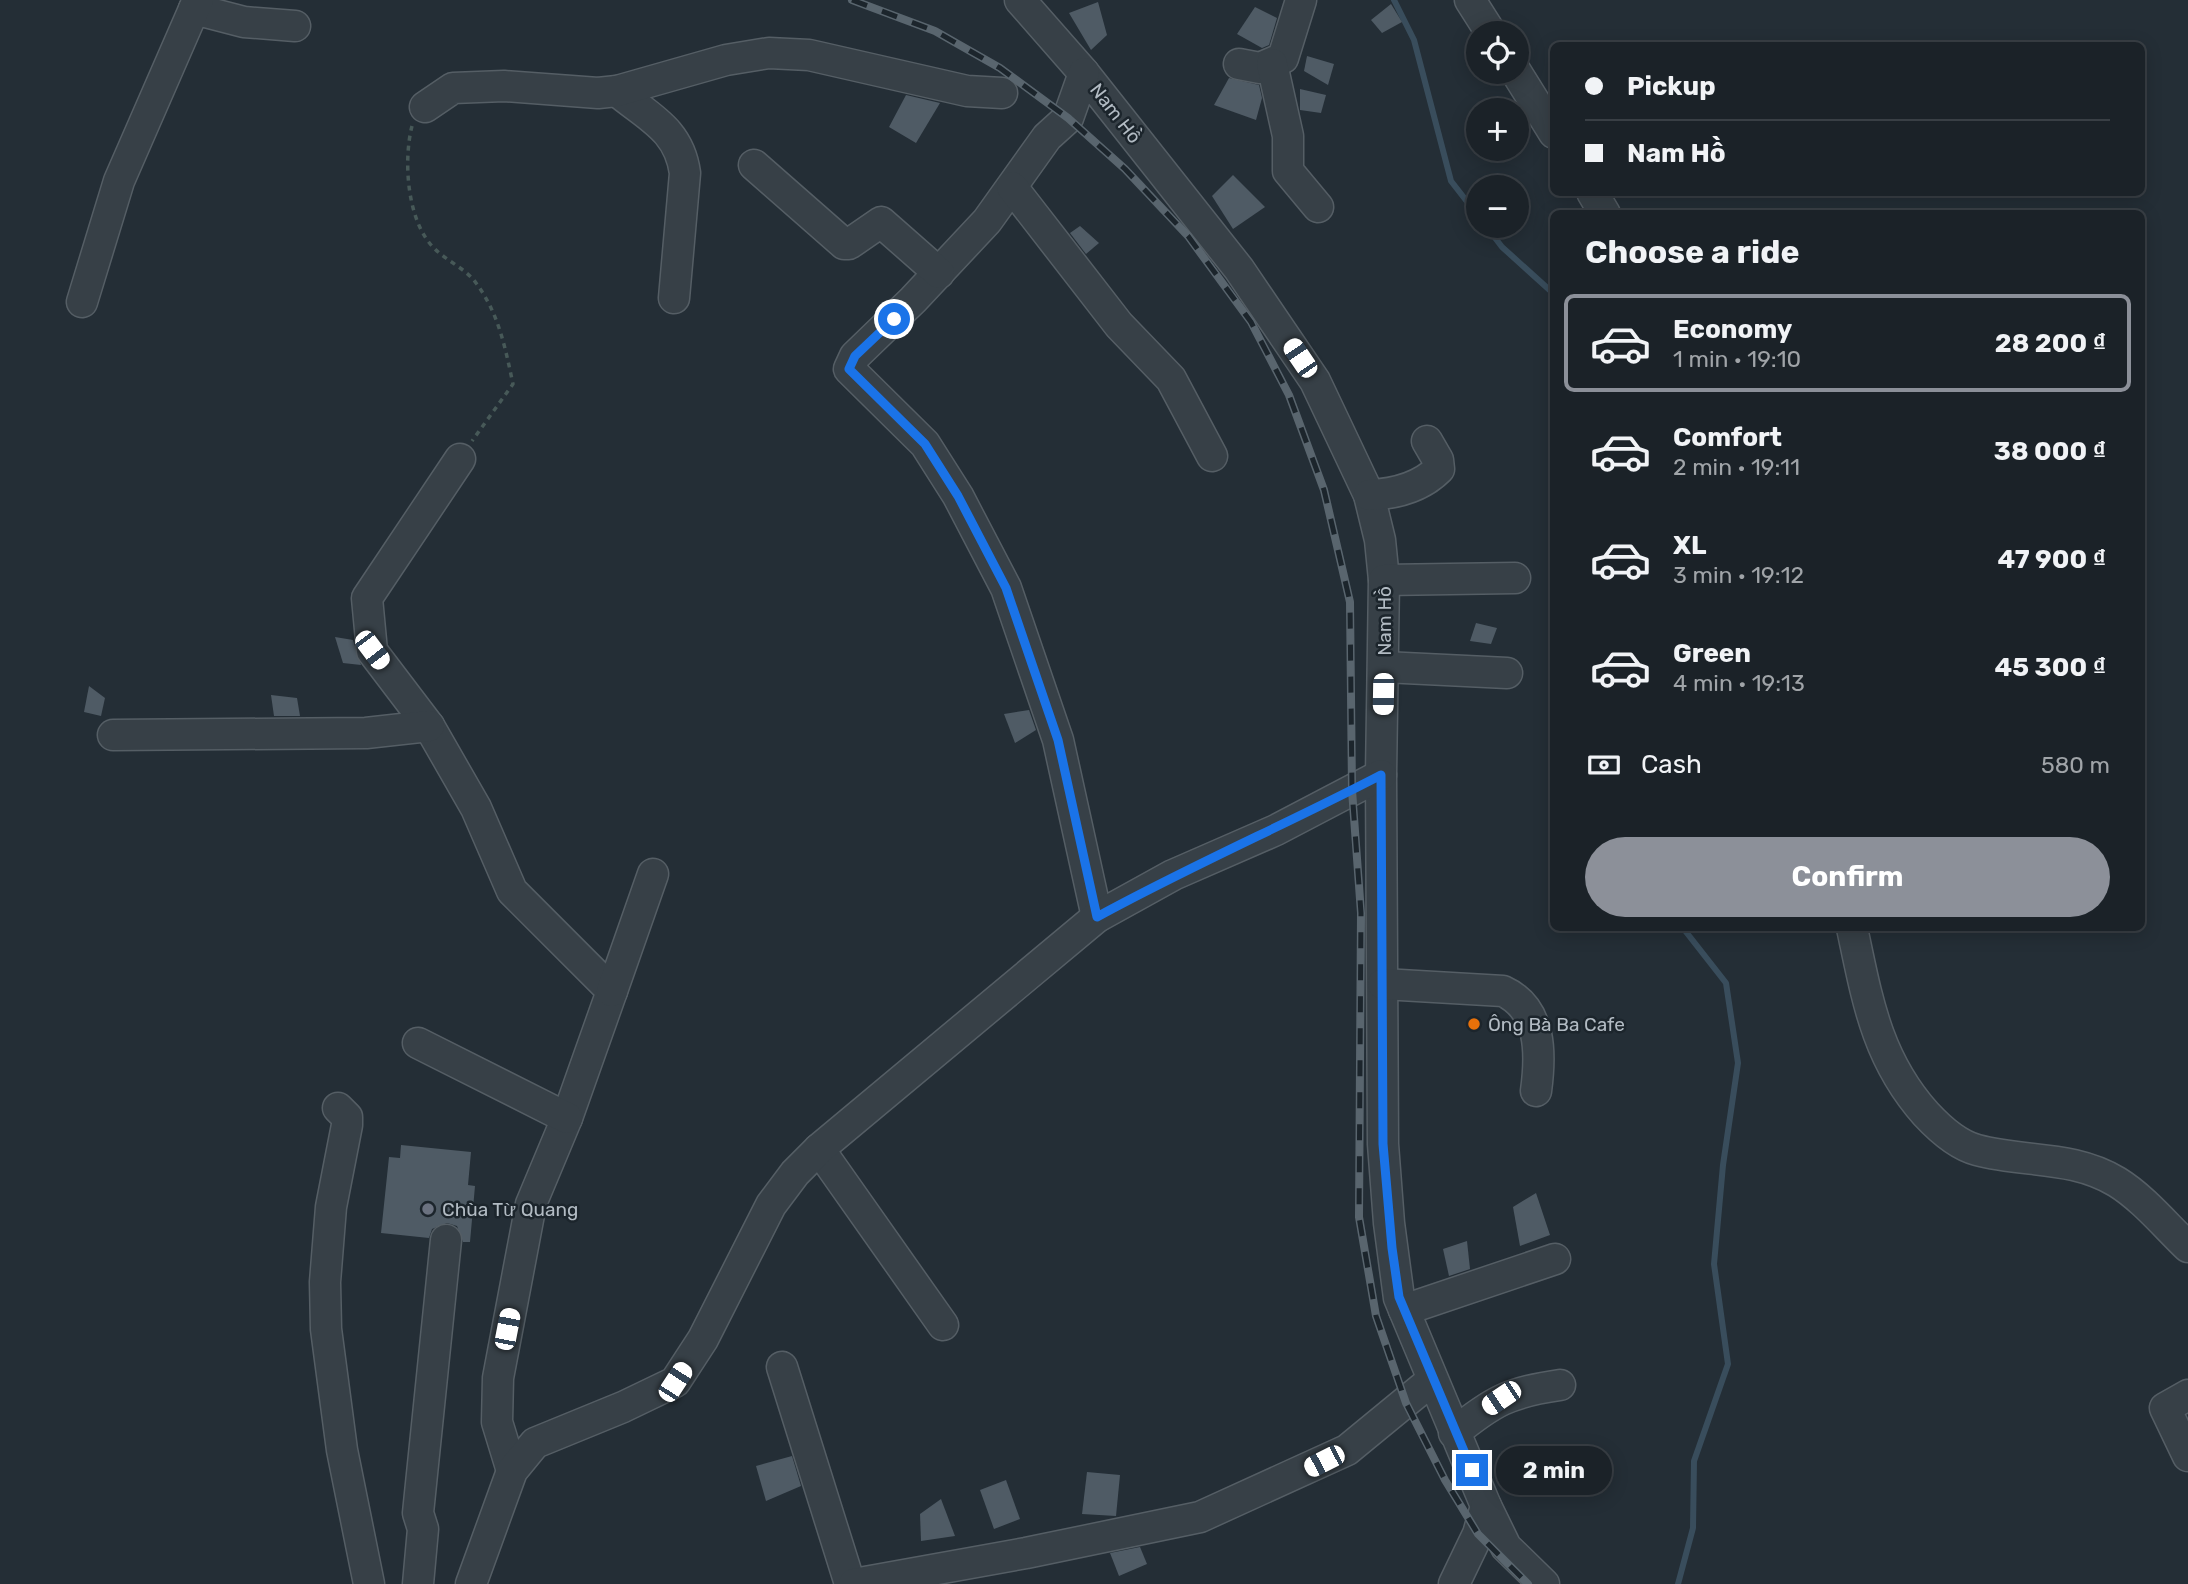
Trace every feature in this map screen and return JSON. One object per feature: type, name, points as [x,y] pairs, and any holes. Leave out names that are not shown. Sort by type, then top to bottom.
[{"type":"street","name":"Nam Hồ","points":[[1020,0],[1084,73],[1239,269],[1307,369],[1369,495],[1380,540],[1384,580],[1381,775],[1383,1144],[1389,1223],[1399,1297],[1431,1381],[1506,1547],[1545,1584]]},
{"type":"street","points":[[1239,64],[1260,68],[1283,58],[1301,0]]},
{"type":"street","points":[[1471,0],[1484,21]]},
{"type":"street","points":[[82,302],[119,181],[196,4],[244,22],[295,26]]},
{"type":"street","points":[[425,107],[453,88],[504,86],[598,93],[617,91],[726,60],[769,53],[809,55],[967,91],[1002,93]]},
{"type":"street","points":[[1272,64],[1288,136],[1288,171],[1318,207]]},
{"type":"street","points":[[1084,73],[1068,118],[1048,137],[986,221],[939,273],[855,356],[849,369],[925,444],[958,496],[1006,588],[1058,740],[1097,917]]},
{"type":"street","points":[[1523,84],[1550,127]]},
{"type":"street","points":[[617,91],[661,125],[677,141],[682,155],[685,173],[674,298]]},
{"type":"street","points":[[754,165],[844,244],[849,244],[881,222],[939,273]]},
{"type":"street","points":[[1012,187],[1119,325],[1171,379],[1212,457]]},
{"type":"street","points":[[1369,495],[1394,494],[1430,478],[1439,469],[1438,460],[1427,441]]},
{"type":"street","points":[[460,459],[367,598],[372,650],[429,726],[476,808],[512,891],[612,990]]},
{"type":"street","points":[[1384,580],[1515,578]]},
{"type":"street","points":[[1384,667],[1507,673]]},
{"type":"street","points":[[113,734],[366,733],[429,726]]},
{"type":"street","points":[[471,1584],[512,1471],[535,1443],[623,1408],[675,1382],[703,1339],[771,1205],[794,1173],[819,1149],[1097,917],[1173,875],[1276,830],[1381,775]]},
{"type":"street","points":[[512,1471],[497,1422],[498,1378],[531,1204],[567,1118],[653,874]]},
{"type":"street","points":[[1853,931],[1878,1040],[1903,1088],[1934,1122],[1954,1139],[1976,1150],[2071,1163],[2118,1182],[2188,1247]]},
{"type":"street","points":[[1383,984],[1503,991],[1517,997],[1536,1030],[1541,1055],[1536,1091]]},
{"type":"street","points":[[418,1043],[567,1118]]},
{"type":"street","points":[[338,1108],[347,1117],[348,1125],[331,1207],[325,1282],[326,1329],[342,1450],[369,1584]]},
{"type":"street","points":[[819,1149],[943,1325]]},
{"type":"street","points":[[418,1584],[423,1529],[418,1513],[446,1240]]},
{"type":"street","points":[[1404,1310],[1555,1259]]},
{"type":"street","points":[[782,1367],[852,1584],[1026,1553],[1200,1517],[1347,1450],[1431,1381]]},
{"type":"street","points":[[1454,1433],[1501,1398],[1527,1390],[1560,1385]]},
{"type":"street","points":[[2188,1395],[2165,1408],[2188,1456]]},
{"type":"street","points":[[1454,1584],[1478,1534],[1486,1506]]},
{"type":"path","points":[[425,107],[411,128],[410,180],[417,227],[433,248],[475,281],[499,321],[513,384],[460,459]]},
{"type":"building","points":[[1098,2],[1107,35],[1091,50],[1069,13]]},
{"type":"building","points":[[1391,4],[1402,22],[1382,33],[1371,20]]},
{"type":"building","points":[[1255,7],[1277,18],[1269,45],[1262,48],[1237,34]]},
{"type":"building","points":[[1307,56],[1334,64],[1328,85],[1304,71]]},
{"type":"building","points":[[1229,78],[1259,85],[1262,98],[1256,120],[1214,105]]},
{"type":"building","points":[[1300,89],[1326,95],[1321,113],[1300,110]]},
{"type":"building","points":[[906,95],[940,103],[916,143],[889,127]]},
{"type":"building","points":[[1233,175],[1265,207],[1233,229],[1212,196]]},
{"type":"building","points":[[1080,226],[1099,243],[1086,254],[1070,233]]},
{"type":"building","points":[[1476,623],[1497,628],[1491,644],[1470,641]]},
{"type":"building","points":[[335,637],[353,640],[361,665],[343,663]]},
{"type":"building","points":[[89,686],[105,698],[101,716],[84,712]]},
{"type":"building","points":[[271,695],[297,698],[300,716],[274,716]]},
{"type":"building","points":[[1029,710],[1036,730],[1015,743],[1004,714]]},
{"type":"building","name":"Chùa Từ Quang","points":[[401,1145],[471,1152],[468,1185],[475,1186],[470,1242],[463,1242],[457,1226],[447,1223],[432,1229],[429,1238],[381,1233],[389,1157],[400,1158]]},
{"type":"building","points":[[1536,1193],[1550,1235],[1520,1246],[1513,1207]]},
{"type":"building","points":[[1467,1241],[1470,1269],[1449,1276],[1443,1249]]},
{"type":"building","points":[[792,1456],[801,1486],[766,1501],[756,1466]]},
{"type":"building","points":[[1087,1472],[1120,1475],[1116,1516],[1082,1514]]},
{"type":"building","points":[[1006,1480],[1020,1519],[994,1529],[980,1490]]},
{"type":"building","points":[[941,1499],[955,1536],[921,1541],[920,1514]]},
{"type":"building","points":[[1140,1547],[1147,1564],[1119,1576],[1110,1553]]},
{"type":"waterway","points":[[1394,0],[1414,40],[1451,181],[1466,200]]},
{"type":"waterway","points":[[1495,238],[1550,290]]},
{"type":"waterway","points":[[1678,1584],[1693,1528],[1694,1461],[1728,1364],[1714,1264],[1723,1165],[1738,1063],[1726,983],[1685,931]]},
{"type":"railway","points":[[852,0],[935,31],[1000,68],[1068,118],[1125,169],[1188,236],[1251,322],[1289,395],[1324,490],[1350,602],[1352,790],[1361,913],[1359,1217],[1376,1316],[1406,1403],[1445,1480],[1478,1534],[1528,1584]]},
{"type":"place","name":"Ông Bà Ba Cafe","points":[[1474,1024]]},
{"type":"place","name":"Chùa Từ Quang","points":[[428,1209]]},
{"type":"route","points":[[894,319],[855,356],[849,369],[925,444],[958,496],[1006,588],[1058,740],[1097,917],[1173,875],[1276,830],[1381,775],[1383,1144],[1392,1248],[1399,1297],[1431,1381],[1472,1470]]}]
